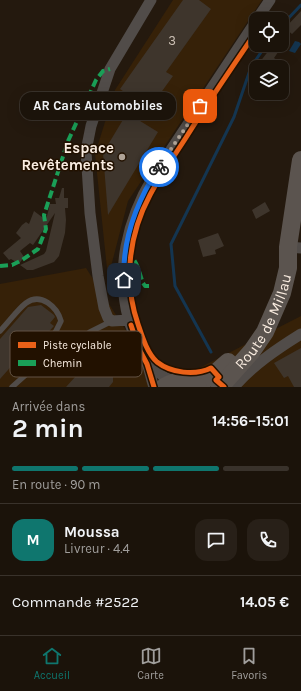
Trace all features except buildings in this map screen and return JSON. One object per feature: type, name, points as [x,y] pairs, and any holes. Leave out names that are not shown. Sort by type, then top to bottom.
[{"type":"main road","name":"Route de Millau","points":[[220,387],[252,351],[266,332],[282,292],[295,248],[301,160]]},
{"type":"main road","name":"Route de Millau","points":[[183,385],[211,377],[226,364],[256,326],[268,302],[280,265],[295,248]]},
{"type":"street","points":[[129,320],[112,321],[108,318],[104,308],[98,276],[90,213],[86,151],[91,126],[110,69],[151,0]]},
{"type":"street","points":[[262,12],[270,0]]},
{"type":"street","points":[[133,331],[129,320],[123,272],[128,237],[137,206],[153,177],[249,32]]},
{"type":"street","points":[[234,387],[247,372],[278,347],[301,334]]},
{"type":"street","points":[[142,355],[147,364],[154,387]]},
{"type":"street","points":[[147,364],[157,370],[164,377],[183,385]]},
{"type":"lane","points":[[0,331],[26,303],[36,300],[49,302],[59,314],[61,321],[56,331]]},
{"type":"lane","points":[[92,331],[112,321]]},
{"type":"lane","points":[[12,387],[23,377]]},
{"type":"shaded area","points":[[173,0],[262,0],[254,12],[249,12],[249,20],[128,201],[108,278],[95,154],[115,90]]},
{"type":"shaded area","points":[[86,268],[126,331],[10,331],[10,377],[142,377],[142,356],[162,387],[0,387],[0,284]]},
{"type":"shaded area","points":[[301,316],[301,387],[162,387]]},
{"type":"water","points":[[295,41],[301,44],[295,53],[289,51]]},
{"type":"waterway","points":[[289,18],[301,5]]},
{"type":"waterway","points":[[211,352],[175,286],[171,244],[234,117],[251,67],[261,52]]},
{"type":"marked path","points":[[0,266],[12,265],[38,249],[46,229],[44,215],[68,141],[96,80],[103,71],[110,69]]},
{"type":"marked path","points":[[125,254],[129,255],[135,261],[143,283],[145,286],[149,286]]},
{"type":"cycle path","points":[[140,331],[133,308],[130,258],[137,226],[143,210],[163,172],[249,42]]},
{"type":"cycle path","points":[[131,325],[133,331]]},
{"type":"cycle path","points":[[142,336],[153,358],[163,366],[176,371],[191,373],[211,368],[219,377],[216,380],[224,387]]},
{"type":"cycle path","points":[[142,355],[147,364],[154,387]]},
{"type":"way so far","points":[[159,167],[200,106]]},
{"type":"place","name":"AR Cars Automobiles","points":[[200,106]]},
{"type":"place","name":"Espace Revêtements","points":[[122,157]]},
{"type":"route","points":[[124,280],[123,272],[125,254],[131,222],[137,206],[159,167]]}]
